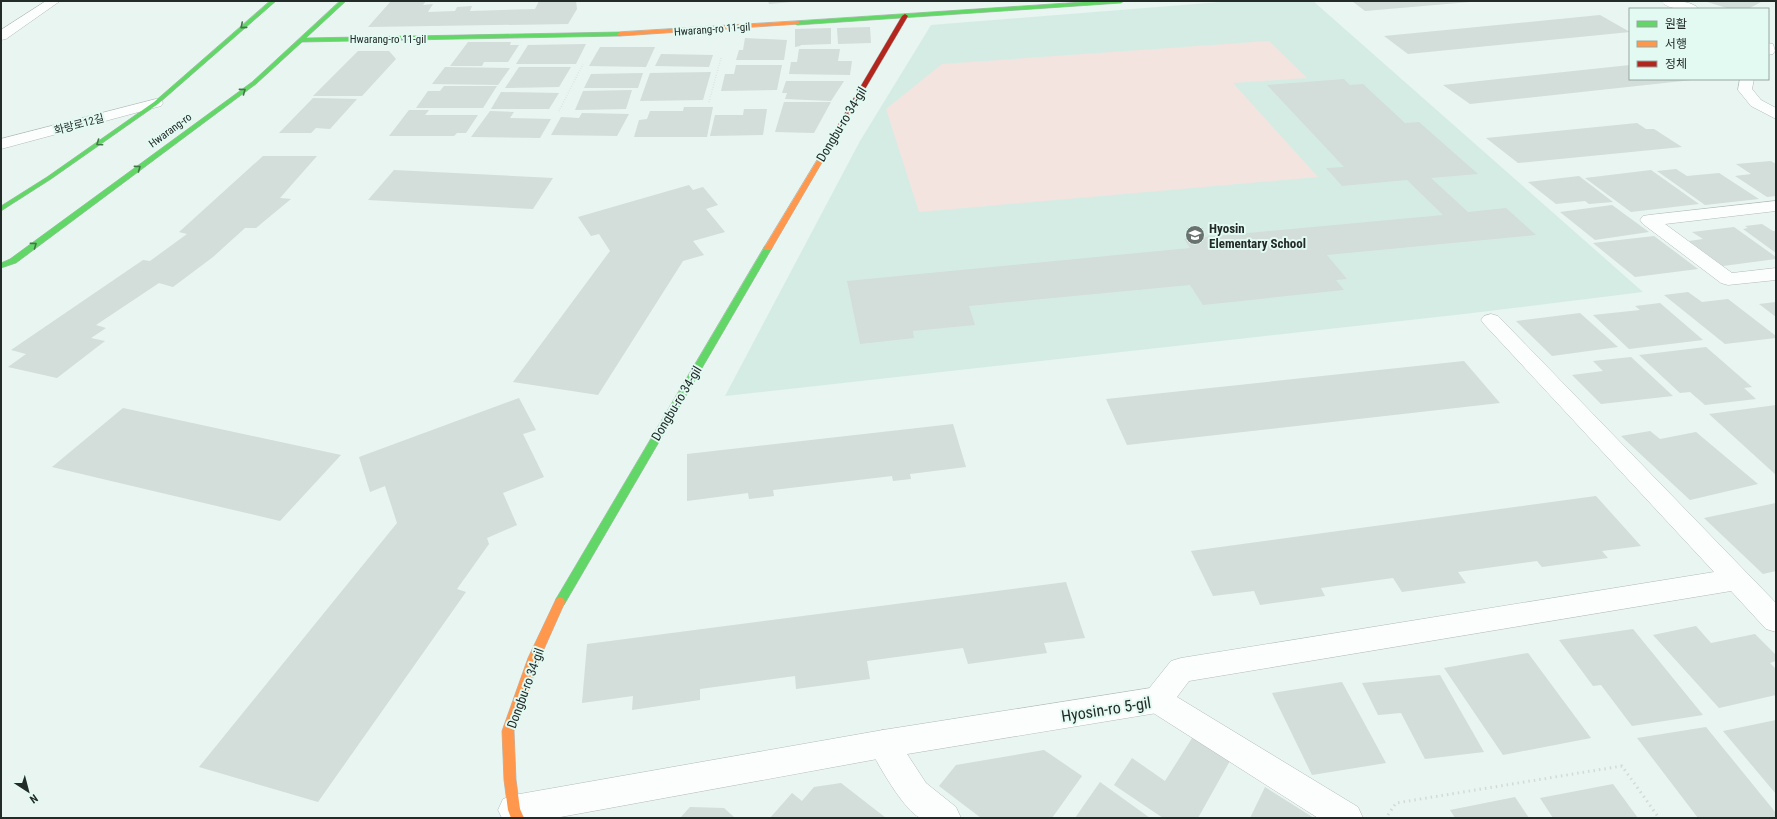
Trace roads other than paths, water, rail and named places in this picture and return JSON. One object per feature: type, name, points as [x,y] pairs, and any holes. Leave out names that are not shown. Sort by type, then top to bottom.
[{"type":"street","points":[[1,36],[54,1]]},
{"type":"street","points":[[1,209],[49,178],[156,103],[273,1]]},
{"type":"street","name":"Hwarang-ro","points":[[1,266],[13,261],[254,83],[343,1]]},
{"type":"street","name":"Hwarang-ro 11-gil","points":[[302,40],[598,35],[728,28],[1121,1]]},
{"type":"street","points":[[1667,1],[1690,8]]},
{"type":"street","name":"Dongbu-ro 34-gil","points":[[883,744],[516,814],[510,780],[508,731],[534,658],[563,595],[905,16]]},
{"type":"street","points":[[1747,80],[1745,90],[1756,103],[1776,114]]},
{"type":"street","name":"화랑로12길","points":[[1,144],[156,103]]},
{"type":"street","points":[[1776,206],[1649,220],[1728,279],[1776,274]]},
{"type":"street","points":[[1491,320],[1776,621]]},
{"type":"street","points":[[1158,700],[1181,670],[1736,579]]},
{"type":"street","name":"Hyosin-ro 5-gil","points":[[883,744],[1158,700],[1346,818]]},
{"type":"street","points":[[883,744],[916,794],[945,818]]},
{"type":"place","name":"Hyosin Elementary School","points":[[1195,235]]}]
